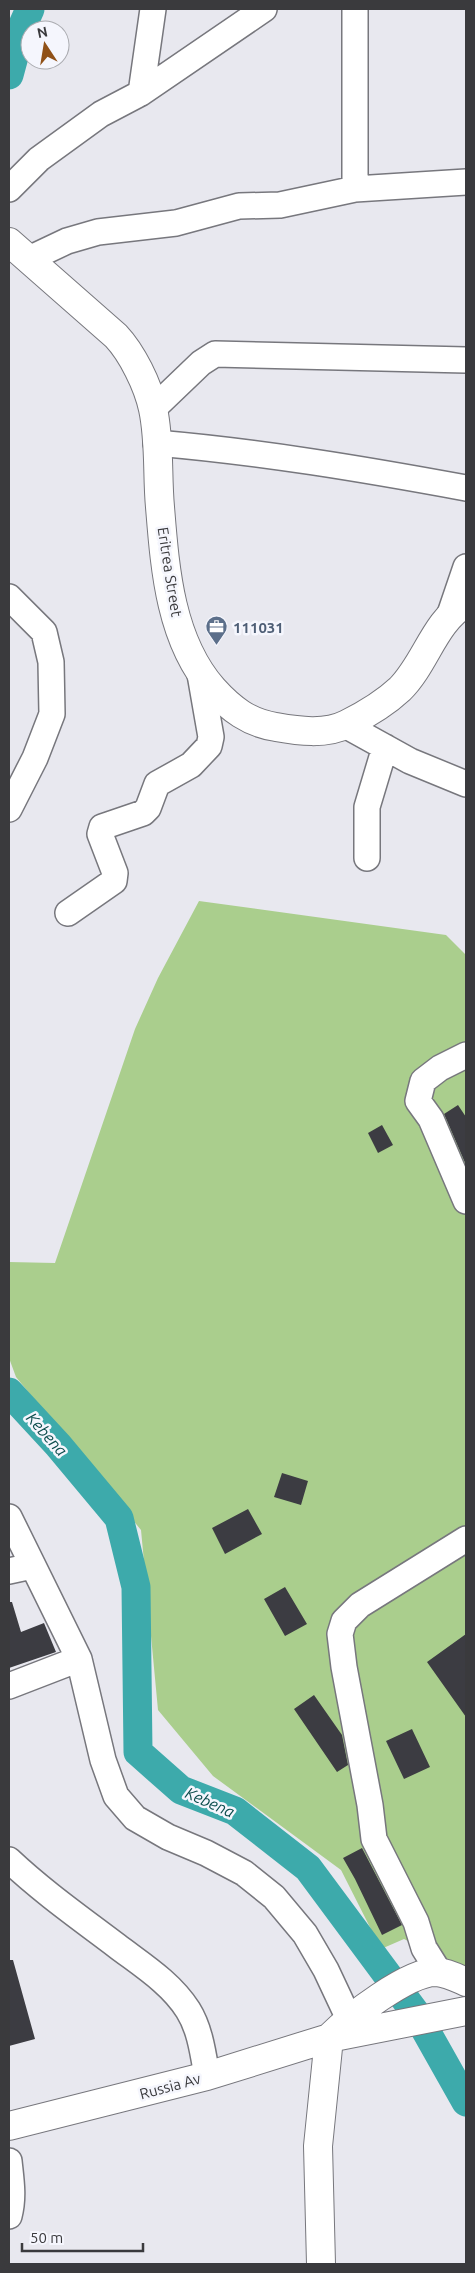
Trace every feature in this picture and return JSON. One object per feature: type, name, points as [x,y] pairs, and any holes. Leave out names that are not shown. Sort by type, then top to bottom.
[{"type":"main road","name":"Eritrea Street","points":[[9,242],[126,346],[134,360],[153,409],[160,508],[171,599],[183,642],[200,674],[241,716],[266,726],[295,731],[323,731],[345,726],[401,688],[458,608]]},
{"type":"main road","points":[[434,1972],[455,1976],[466,1982]]},
{"type":"main road","name":"Russia Av","points":[[9,2126],[207,2076],[329,2038],[362,2018],[417,1976],[434,1972]]},
{"type":"main road","name":"Russia Av","points":[[362,2018],[460,2012]]},
{"type":"main road","points":[[321,2264],[318,2146],[329,2038]]},
{"type":"street","points":[[141,94],[154,9]]},
{"type":"street","points":[[9,189],[39,159],[101,114],[141,94],[264,9]]},
{"type":"street","points":[[355,9],[356,189]]},
{"type":"street","points":[[29,259],[67,241],[98,232],[176,223],[239,206],[280,205],[356,189],[466,182]]},
{"type":"street","points":[[153,409],[200,363],[215,354],[466,360]]},
{"type":"street","points":[[156,443],[223,448],[318,461],[466,488]]},
{"type":"street","points":[[458,608],[466,567]]},
{"type":"street","points":[[9,597],[44,632],[51,662],[52,714],[35,758],[9,809]]},
{"type":"street","points":[[68,913],[114,881],[115,873],[100,834],[102,828],[143,813],[148,808],[157,784],[191,765],[209,746],[211,737],[200,674]]},
{"type":"street","points":[[345,726],[410,761],[466,784]]},
{"type":"street","points":[[367,858],[367,807],[385,747]]},
{"type":"street","points":[[466,1055],[440,1068],[423,1081],[418,1101],[431,1119],[450,1159],[466,1201]]},
{"type":"street","points":[[427,1148],[450,1159]]},
{"type":"street","points":[[9,1517],[20,1569],[79,1659],[103,1760],[116,1796],[135,1818],[168,1837],[206,1853],[244,1873],[274,1898],[305,1934],[326,1970],[362,2018]]},
{"type":"street","points":[[434,1972],[416,1922],[374,1839],[370,1805],[344,1667],[340,1634],[344,1621],[360,1605],[466,1539]]},
{"type":"street","points":[[9,1686],[79,1659]]},
{"type":"street","points":[[9,1860],[35,1885],[152,1972],[179,1996],[189,2012],[200,2037],[207,2076]]},
{"type":"street","points":[[9,2161],[12,2204],[9,2216]]},
{"type":"green space","points":[[199,901],[446,935],[466,955],[466,1971],[404,1939],[381,1949],[341,1870],[213,1776],[158,1710],[141,1530],[16,1377],[9,1358],[9,1262],[55,1263],[135,1029],[158,978]]},
{"type":"building","points":[[458,1105],[466,1117],[466,1165],[444,1114]]},
{"type":"building","points":[[382,1125],[393,1145],[378,1153],[368,1133]]},
{"type":"building","points":[[282,1473],[308,1481],[301,1505],[274,1497]]},
{"type":"building","points":[[248,1509],[262,1534],[225,1554],[212,1528]]},
{"type":"building","points":[[285,1587],[307,1624],[285,1636],[264,1599]]},
{"type":"building","points":[[9,1602],[12,1602],[21,1632],[44,1623],[56,1652],[9,1668]]},
{"type":"building","points":[[466,1634],[466,1717],[427,1662]]},
{"type":"building","points":[[314,1695],[342,1735],[348,1765],[337,1772],[294,1709]]},
{"type":"building","points":[[412,1729],[430,1767],[404,1779],[386,1741]]},
{"type":"building","points":[[362,1848],[402,1925],[382,1935],[343,1858]]},
{"type":"building","points":[[9,1960],[13,1960],[35,2039],[9,2046]]},
{"type":"waterway","points":[[9,75],[22,27],[30,9]]},
{"type":"waterway","name":"Kebena","points":[[9,1392],[58,1445],[119,1518],[136,1587],[138,1752],[181,1790],[235,1811],[308,1868],[417,2015],[466,2102]]},
{"type":"place","name":"111031","points":[[217,646]]}]
